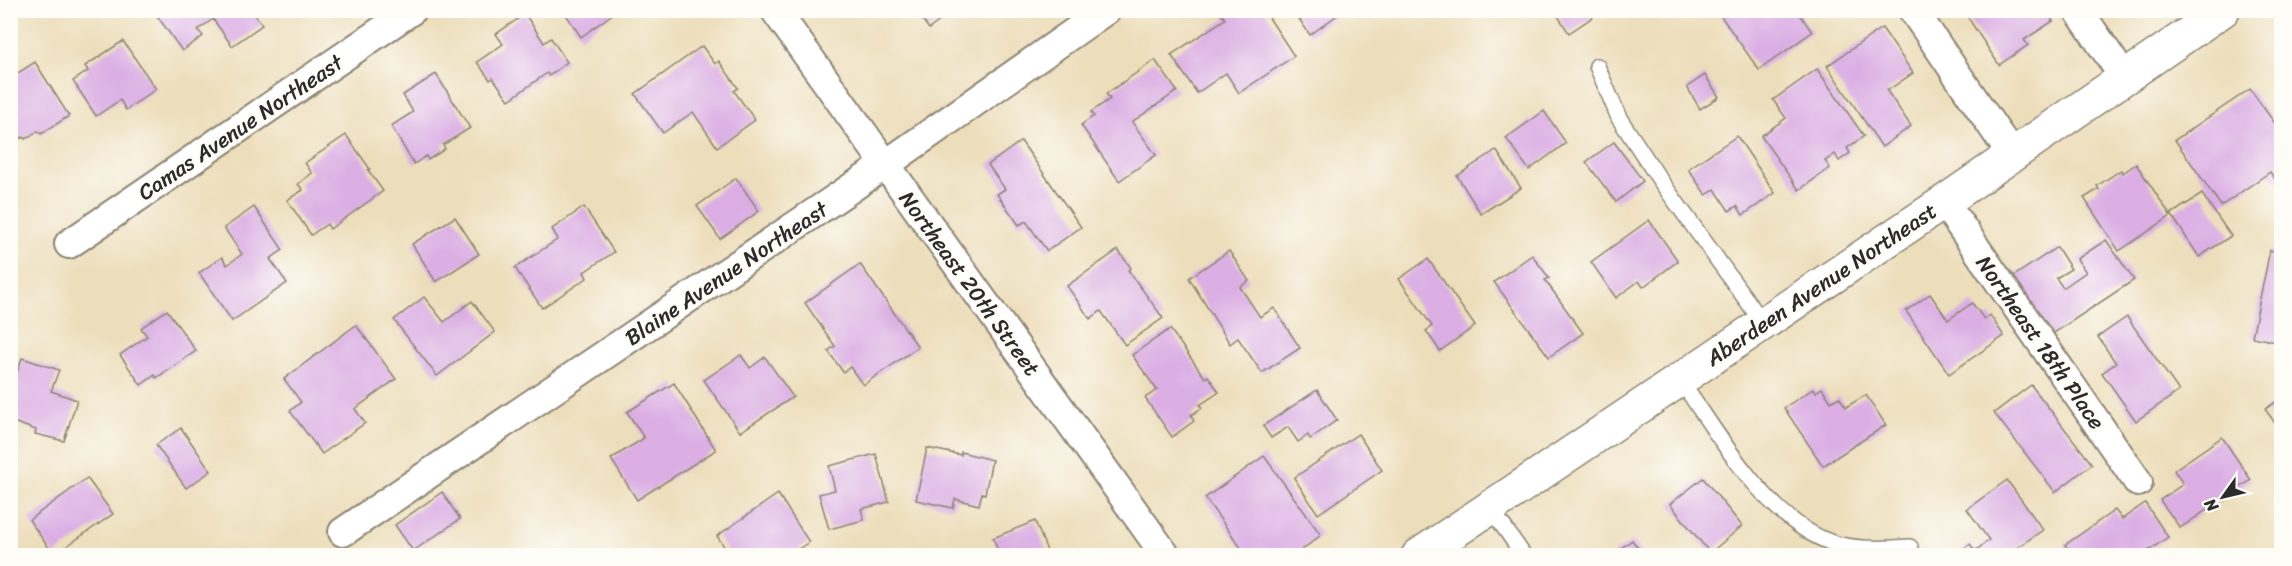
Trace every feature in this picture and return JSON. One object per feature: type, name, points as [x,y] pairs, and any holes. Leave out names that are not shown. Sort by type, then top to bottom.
[{"type":"street","name":"Camas Avenue Northeast","points":[[69,244],[412,10]]},
{"type":"street","name":"Northeast 20th Street","points":[[775,10],[1166,555]]},
{"type":"street","name":"Blaine Avenue Northeast","points":[[343,532],[885,165],[1106,10]]},
{"type":"street","points":[[1913,10],[2012,155]]},
{"type":"street","points":[[2078,10],[2124,77]]},
{"type":"street","name":"Aberdeen Avenue Northeast","points":[[1418,555],[1944,202],[2223,10]]},
{"type":"street","name":"Northeast 18th Place","points":[[1944,202],[2138,482]]},
{"type":"lane","points":[[1598,66],[1619,118],[1660,180],[1763,323]]},
{"type":"lane","points":[[1680,379],[1732,455],[1761,490],[1801,525],[1818,537],[1838,544],[1882,549],[1910,547]]},
{"type":"lane","points":[[1490,507],[1524,555]]},
{"type":"building","points":[[153,10],[252,10],[262,25],[232,46],[213,19],[198,30],[203,36],[182,51]]},
{"type":"building","points":[[563,10],[618,10],[581,37]]},
{"type":"building","points":[[915,10],[954,10],[929,29]]},
{"type":"building","points":[[1225,10],[1264,10],[1294,56],[1239,93],[1226,73],[1197,93],[1171,55],[1225,19],[1221,13]]},
{"type":"building","points":[[1293,10],[1344,10],[1310,35]]},
{"type":"building","points":[[1554,10],[1589,10],[1593,17],[1569,33]]},
{"type":"building","points":[[1726,10],[1797,10],[1812,32],[1759,70],[1720,15]]},
{"type":"building","points":[[1963,10],[2046,10],[2053,21],[2024,40],[2028,45],[1999,65]]},
{"type":"building","points":[[525,14],[544,43],[551,38],[567,62],[549,76],[547,73],[509,100],[493,78],[490,80],[477,62],[503,44],[496,34]]},
{"type":"building","points":[[1882,28],[1913,73],[1887,91],[1911,126],[1882,147],[1827,66]]},
{"type":"building","points":[[123,41],[156,89],[126,110],[120,100],[96,116],[73,81],[88,71],[85,66]]},
{"type":"building","points":[[702,46],[715,64],[719,61],[738,88],[734,91],[755,120],[717,147],[693,112],[663,133],[635,94]]},
{"type":"building","points":[[1155,60],[1177,91],[1132,122],[1156,155],[1119,181],[1081,125],[1094,116],[1091,112],[1110,99],[1106,94]]},
{"type":"building","points":[[35,62],[69,116],[41,134],[38,131],[10,144],[10,78]]},
{"type":"building","points":[[1817,69],[1864,136],[1847,148],[1850,153],[1839,161],[1835,154],[1825,161],[1830,168],[1799,190],[1761,136],[1786,118],[1773,100]]},
{"type":"building","points":[[436,74],[470,128],[443,145],[445,149],[428,160],[426,156],[414,164],[391,126],[413,112],[403,95]]},
{"type":"building","points":[[1705,75],[1719,97],[1700,109],[1687,87]]},
{"type":"building","points":[[2250,89],[2282,133],[2282,179],[2277,182],[2270,172],[2221,206],[2175,140]]},
{"type":"building","points":[[1544,111],[1566,143],[1529,170],[1506,138]]},
{"type":"building","points":[[346,135],[383,191],[330,229],[327,224],[311,235],[287,200],[303,190],[298,184],[312,173],[305,163]]},
{"type":"building","points":[[1737,136],[1775,193],[1743,215],[1737,206],[1729,211],[1715,189],[1706,195],[1688,169]]},
{"type":"building","points":[[1021,141],[1081,227],[1047,251],[1026,221],[1019,225],[997,194],[1005,189],[988,165]]},
{"type":"building","points":[[1614,142],[1643,181],[1616,202],[1586,162]]},
{"type":"building","points":[[1496,150],[1521,188],[1481,214],[1457,176]]},
{"type":"building","points":[[2136,164],[2171,216],[2119,251],[2084,198],[2099,189],[2097,186],[2121,170],[2123,173]]},
{"type":"building","points":[[736,178],[759,211],[720,239],[697,206]]},
{"type":"building","points":[[2202,194],[2231,236],[2199,257],[2171,214]]},
{"type":"building","points":[[254,207],[283,250],[270,259],[287,283],[232,321],[199,273],[222,257],[227,265],[242,254],[224,228]]},
{"type":"building","points":[[584,207],[614,252],[584,272],[587,278],[542,308],[515,268],[558,239],[552,229]]},
{"type":"building","points":[[455,217],[479,254],[436,282],[412,244]]},
{"type":"building","points":[[1649,220],[1678,261],[1643,287],[1639,281],[1616,298],[1591,262]]},
{"type":"building","points":[[2106,240],[2134,280],[2051,335],[2011,278],[2057,247],[2071,269],[2056,278],[2063,288],[2086,272],[2077,259]]},
{"type":"building","points":[[1118,250],[1131,268],[1128,270],[1163,318],[1125,345],[1101,311],[1090,319],[1067,286]]},
{"type":"building","points":[[2270,250],[2282,253],[2282,343],[2252,337]]},
{"type":"building","points":[[1229,251],[1249,281],[1240,287],[1260,317],[1274,308],[1300,348],[1262,373],[1238,338],[1230,344],[1189,278]]},
{"type":"building","points":[[1532,255],[1549,278],[1545,280],[1583,333],[1549,357],[1494,282]]},
{"type":"building","points":[[1428,259],[1475,326],[1440,351],[1426,331],[1432,326],[1399,279]]},
{"type":"building","points":[[860,264],[918,347],[863,385],[850,367],[843,372],[828,351],[835,346],[805,303]]},
{"type":"building","points":[[1930,294],[1948,320],[1972,303],[1984,319],[1990,315],[2004,336],[1949,374],[1906,311]]},
{"type":"building","points":[[424,297],[444,322],[472,301],[495,332],[437,376],[394,320]]},
{"type":"building","points":[[167,310],[196,351],[156,378],[155,375],[141,385],[120,355],[147,336],[141,328]]},
{"type":"building","points":[[2127,317],[2179,391],[2136,421],[2102,373],[2116,363],[2098,337]]},
{"type":"building","points":[[356,325],[396,379],[355,409],[365,423],[322,454],[290,411],[301,402],[284,379]]},
{"type":"building","points":[[1170,329],[1205,378],[1208,376],[1219,392],[1200,405],[1202,408],[1191,415],[1194,421],[1172,437],[1145,398],[1157,390],[1132,355]]},
{"type":"building","points":[[741,355],[750,368],[765,357],[793,397],[740,432],[704,380]]},
{"type":"building","points":[[22,358],[59,370],[51,391],[77,400],[64,441],[35,434],[36,430],[10,421],[10,393]]},
{"type":"building","points":[[674,383],[716,450],[637,500],[611,459],[644,438],[627,412]]},
{"type":"building","points":[[2031,385],[2092,464],[2055,492],[1994,413]]},
{"type":"building","points":[[1814,388],[1816,392],[1822,388],[1831,402],[1839,397],[1846,407],[1866,395],[1886,425],[1823,466],[1784,408]]},
{"type":"building","points":[[1317,390],[1337,420],[1310,439],[1308,435],[1298,442],[1288,427],[1271,438],[1263,426]]},
{"type":"building","points":[[2282,398],[2282,433],[2265,409]]},
{"type":"building","points":[[181,428],[211,471],[186,488],[156,445]]},
{"type":"building","points":[[1358,434],[1382,470],[1318,514],[1294,478]]},
{"type":"building","points":[[2222,437],[2251,480],[2180,528],[2160,500],[2183,484],[2174,470]]},
{"type":"building","points":[[927,448],[961,455],[961,452],[992,460],[985,494],[982,493],[979,505],[955,499],[953,508],[916,500]]},
{"type":"building","points":[[876,454],[889,502],[861,509],[864,520],[829,529],[819,494],[835,490],[829,466]]},
{"type":"building","points":[[1264,456],[1321,535],[1294,556],[1247,556],[1205,498]]},
{"type":"building","points":[[87,478],[113,514],[54,555],[29,520]]},
{"type":"building","points":[[1703,478],[1742,526],[1710,553],[1670,504]]},
{"type":"building","points":[[2007,480],[2043,530],[2012,551],[2015,556],[1953,556],[1970,544],[1975,551],[1989,540],[1967,509]]},
{"type":"building","points":[[442,492],[460,519],[413,551],[395,525]]},
{"type":"building","points":[[778,494],[809,542],[797,550],[799,553],[795,556],[723,556],[728,552],[717,536]]},
{"type":"building","points":[[2145,503],[2168,537],[2141,556],[2072,556],[2065,545],[2115,510],[2122,519]]},
{"type":"building","points":[[1035,521],[1049,556],[1000,556],[993,538]]},
{"type":"building","points":[[1632,540],[1644,556],[1611,556]]}]
